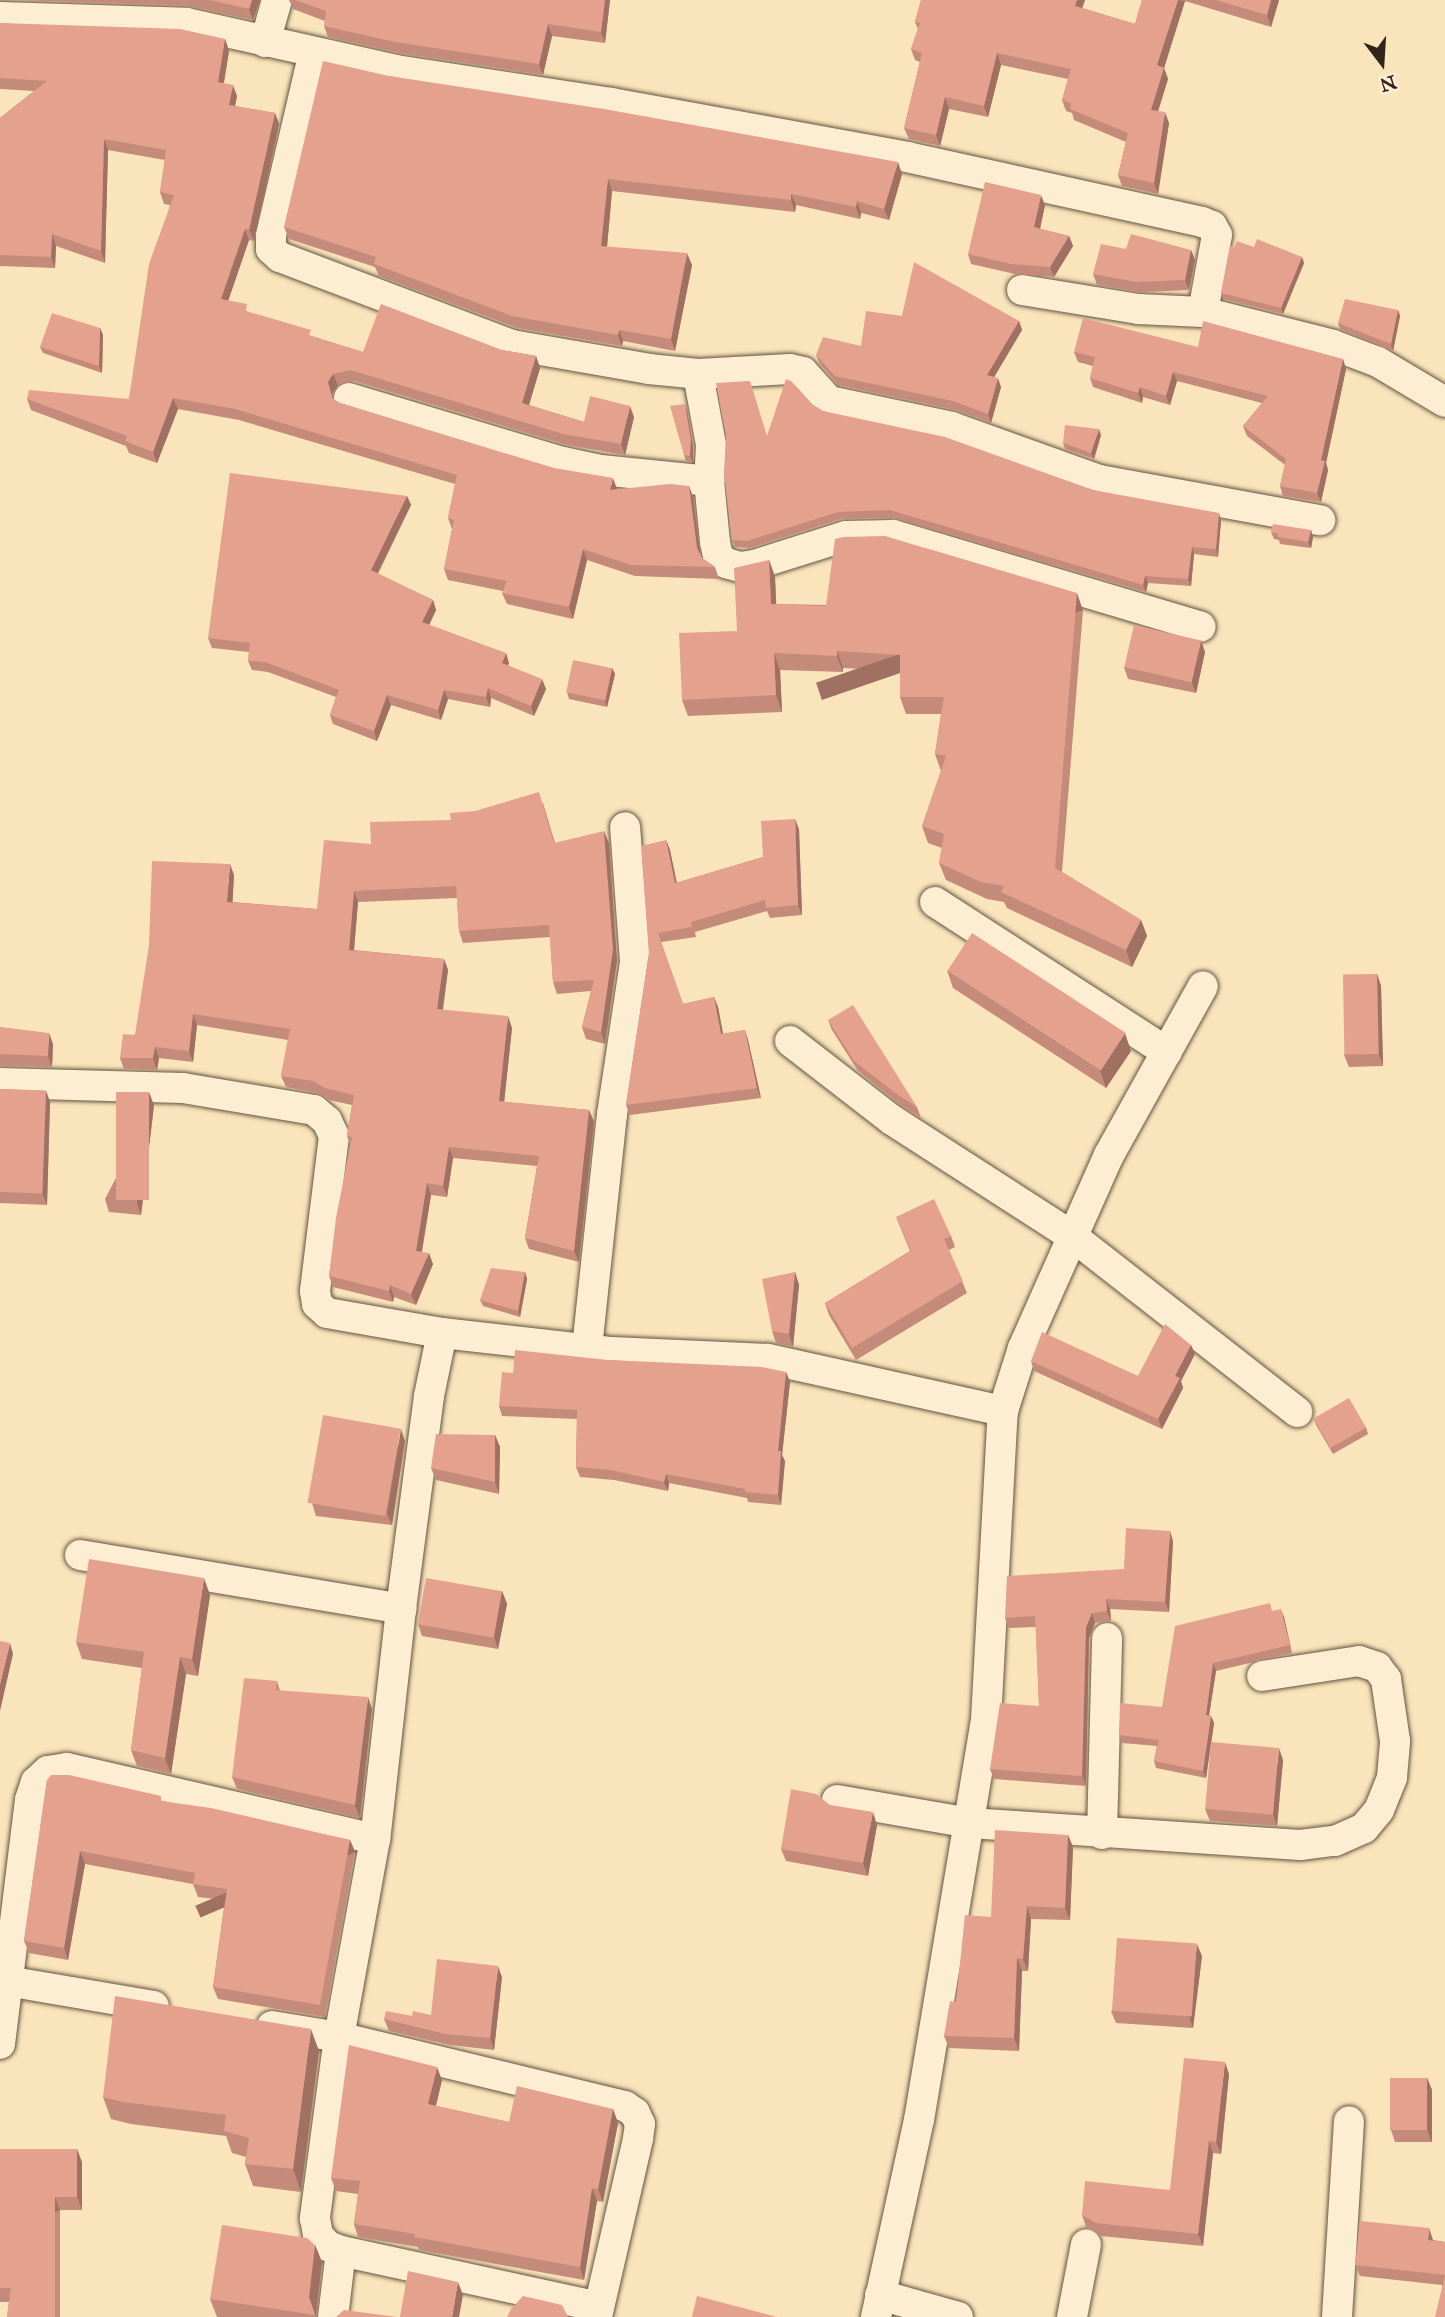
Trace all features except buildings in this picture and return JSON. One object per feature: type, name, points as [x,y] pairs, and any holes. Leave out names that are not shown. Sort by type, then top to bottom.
[{"type":"street","points":[[265,42],[277,0]]},
{"type":"street","points":[[0,17],[169,21],[396,70],[624,105],[906,157],[1202,222],[1212,226],[1217,235],[1203,312]]},
{"type":"street","points":[[314,52],[271,236],[271,249],[280,257],[512,345],[649,369],[698,374],[790,369],[803,372],[812,379],[819,393],[829,401],[952,427],[1106,483],[1202,496],[1320,520]]},
{"type":"street","points":[[1022,290],[1138,309],[1203,312],[1333,345],[1378,362],[1445,402]]},
{"type":"street","points":[[698,374],[711,445],[709,481],[715,542],[718,556],[726,564],[740,567],[754,565],[846,536],[893,535],[1201,627]]},
{"type":"street","points":[[349,398],[601,470],[709,481]]},
{"type":"street","points":[[587,1348],[612,1114],[635,962],[625,827]]},
{"type":"street","points":[[935,902],[1167,1052]]},
{"type":"street","points":[[958,2317],[878,2306],[919,2120],[986,1720],[1003,1411],[1023,1348],[1109,1155],[1203,986]]},
{"type":"street","points":[[790,1041],[892,1120],[1072,1236],[1297,1412]]},
{"type":"street","points":[[0,1083],[183,1088],[314,1110],[327,1121],[334,1136],[315,1291],[317,1304],[327,1313],[442,1333],[587,1348],[768,1359],[1003,1411]]},
{"type":"street","points":[[246,2021],[339,2037],[625,2106],[635,2113],[640,2124],[638,2139],[598,2312],[341,2251],[328,2246],[318,2235],[315,2218],[339,2037],[375,1839],[429,1396],[442,1333]]},
{"type":"street","points":[[80,1555],[401,1609]]},
{"type":"street","points":[[1102,1834],[1107,1638]]},
{"type":"street","points":[[837,1800],[970,1824],[1300,1845],[1335,1841],[1364,1828],[1379,1810],[1392,1777],[1395,1741],[1386,1679],[1377,1667],[1359,1661],[1262,1675]]},
{"type":"street","points":[[0,2044],[30,1800],[36,1782],[48,1771],[67,1768],[375,1839]]},
{"type":"street","points":[[7,1981],[180,2010]]},
{"type":"street","points":[[1337,2317],[1349,2121]]},
{"type":"street","points":[[1072,2317],[1086,2244]]},
{"type":"street","points":[[333,2317],[341,2251]]}]
